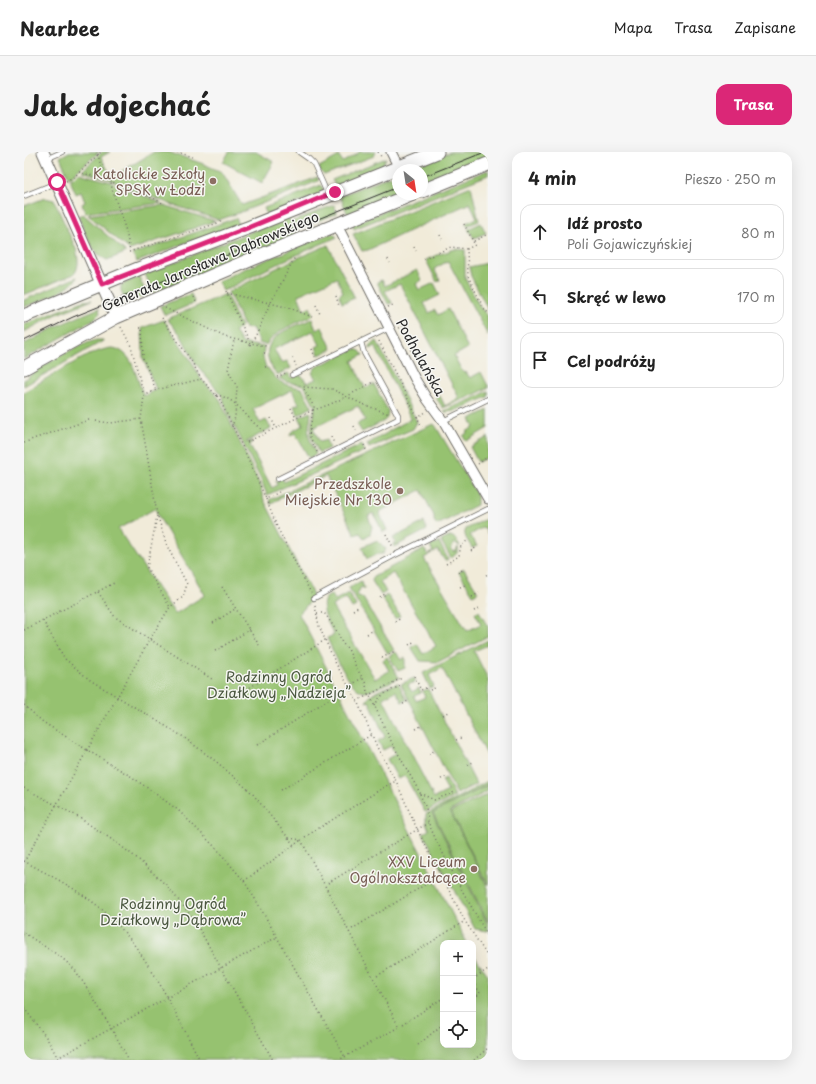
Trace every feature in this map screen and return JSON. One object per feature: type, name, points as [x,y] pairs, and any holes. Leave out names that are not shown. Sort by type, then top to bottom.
[{"type":"main road","name":"Generała Jarosława Dąbrowskiego","points":[[409,164],[437,152]]},
{"type":"main road","name":"Generała Jarosława Dąbrowskiego","points":[[428,188],[488,164]]},
{"type":"main road","name":"Generała Jarosława Dąbrowskiego","points":[[24,316],[392,171]]},
{"type":"main road","name":"Generała Jarosława Dąbrowskiego","points":[[24,368],[116,317],[252,259],[397,200]]},
{"type":"street","points":[[391,152],[398,164]]},
{"type":"street","points":[[45,155],[61,182],[116,317]]},
{"type":"street","name":"Podhalańska","points":[[337,225],[415,379],[443,421],[488,499]]},
{"type":"lane","points":[[45,155],[62,152]]},
{"type":"lane","points":[[299,152],[314,164],[328,195]]},
{"type":"lane","points":[[24,196],[61,182]]},
{"type":"lane","points":[[292,375],[389,328]]},
{"type":"lane","points":[[278,479],[398,419],[398,415],[364,352],[361,342]]},
{"type":"lane","points":[[24,373],[47,354]]},
{"type":"lane","points":[[443,421],[488,399]]},
{"type":"lane","points":[[314,598],[393,556],[488,509]]},
{"type":"path","points":[[61,182],[79,172],[101,152]]},
{"type":"path","points":[[177,152],[193,157]]},
{"type":"path","points":[[378,152],[382,158]]},
{"type":"path","points":[[98,154],[100,162],[110,181],[126,231],[130,252],[221,222]]},
{"type":"path","points":[[79,172],[110,181],[122,188],[153,198],[164,204]]},
{"type":"path","points":[[424,259],[451,247],[467,249],[475,245],[464,224]]},
{"type":"path","points":[[473,242],[488,234]]},
{"type":"path","points":[[440,235],[442,239]]},
{"type":"path","points":[[414,247],[416,251]]},
{"type":"path","points":[[467,249],[468,276],[483,307],[488,313]]},
{"type":"path","points":[[250,344],[295,257]]},
{"type":"path","points":[[388,259],[390,263]]},
{"type":"path","points":[[250,344],[227,292],[290,308],[312,317]]},
{"type":"path","points":[[336,296],[339,306]]},
{"type":"path","points":[[194,297],[197,304]]},
{"type":"path","points":[[316,305],[320,314]]},
{"type":"path","points":[[388,307],[393,305]]},
{"type":"path","points":[[164,308],[225,337],[250,344],[266,346]]},
{"type":"path","points":[[116,317],[131,346],[144,396],[141,419],[157,514],[167,546],[187,584],[183,597],[170,607],[150,639],[24,861],[75,889],[99,906],[116,922],[140,952],[167,998],[200,1060]]},
{"type":"path","points":[[162,318],[189,356],[201,379],[216,395],[245,452],[278,527],[314,598],[318,626],[335,662],[357,701],[371,735],[396,781],[417,829],[465,921],[488,957]]},
{"type":"path","points":[[399,328],[404,326]]},
{"type":"path","points":[[140,328],[142,328],[143,358],[156,390]]},
{"type":"path","points":[[376,334],[422,427]]},
{"type":"path","points":[[232,427],[237,387],[228,370],[234,340]]},
{"type":"path","points":[[410,350],[415,348]]},
{"type":"path","points":[[312,349],[316,358]]},
{"type":"path","points":[[293,358],[297,368]]},
{"type":"path","points":[[421,372],[426,369]]},
{"type":"path","points":[[144,396],[156,390],[201,379]]},
{"type":"path","points":[[247,442],[313,410],[347,397],[374,381]]},
{"type":"path","points":[[318,455],[309,435],[314,407],[303,387],[332,389],[389,416],[389,411]]},
{"type":"path","points":[[216,395],[222,396],[244,411],[253,423],[266,432]]},
{"type":"path","points":[[291,408],[296,418]]},
{"type":"path","points":[[417,417],[428,412]]},
{"type":"path","points":[[271,418],[276,428]]},
{"type":"path","points":[[24,443],[89,420],[110,423],[141,419]]},
{"type":"path","points":[[354,426],[358,435]]},
{"type":"path","points":[[331,437],[336,446]]},
{"type":"path","points":[[478,464],[488,458]]},
{"type":"path","points":[[266,499],[279,492]]},
{"type":"path","points":[[157,514],[147,568],[170,607]]},
{"type":"path","points":[[386,534],[395,548]]},
{"type":"path","points":[[446,564],[458,556],[461,545],[467,541]]},
{"type":"path","points":[[471,551],[478,547]]},
{"type":"path","points":[[458,572],[464,569]]},
{"type":"path","points":[[24,630],[116,582]]},
{"type":"path","points":[[460,587],[465,585]]},
{"type":"path","points":[[222,587],[259,645]]},
{"type":"path","points":[[98,592],[115,617],[212,679]]},
{"type":"path","points":[[380,597],[387,593]]},
{"type":"path","points":[[472,597],[479,593]]},
{"type":"path","points":[[353,610],[358,607]]},
{"type":"path","points":[[474,611],[479,608]]},
{"type":"path","points":[[213,623],[236,609]]},
{"type":"path","points":[[317,613],[324,613],[326,615],[338,633],[342,643],[348,649],[366,684],[367,692],[391,741],[420,793],[427,811],[428,822],[452,871],[488,936]]},
{"type":"path","points":[[395,622],[401,618]]},
{"type":"path","points":[[42,621],[65,658],[90,680],[182,736],[218,763],[252,793],[294,845]]},
{"type":"path","points":[[215,650],[250,629]]},
{"type":"path","points":[[367,634],[372,631]]},
{"type":"path","points":[[233,698],[325,640]]},
{"type":"path","points":[[409,645],[415,642]]},
{"type":"path","points":[[382,658],[395,651]]},
{"type":"path","points":[[414,676],[421,690],[428,687]]},
{"type":"path","points":[[257,745],[362,678]]},
{"type":"path","points":[[357,701],[402,678]]},
{"type":"path","points":[[375,706],[378,698],[400,686]]},
{"type":"path","points":[[430,690],[435,688]]},
{"type":"path","points":[[403,704],[408,701]]},
{"type":"path","points":[[24,705],[44,722],[132,777],[178,810],[217,850],[244,881],[257,902],[345,1057]]},
{"type":"path","points":[[443,715],[448,712]]},
{"type":"path","points":[[416,729],[421,726]]},
{"type":"path","points":[[281,790],[371,735]]},
{"type":"path","points":[[456,740],[461,738]]},
{"type":"path","points":[[429,754],[434,751]]},
{"type":"path","points":[[468,765],[473,762]]},
{"type":"path","points":[[442,779],[446,776]]},
{"type":"path","points":[[305,837],[396,781]]},
{"type":"path","points":[[24,788],[75,815],[114,841],[138,859],[167,886],[193,918],[273,1060]]},
{"type":"path","points":[[420,793],[434,800],[455,792]]},
{"type":"path","points":[[328,883],[428,822]]},
{"type":"path","points":[[289,838],[301,840]]},
{"type":"path","points":[[244,881],[301,840]]},
{"type":"path","points":[[301,840],[399,1027],[339,1060]]},
{"type":"path","points":[[352,929],[441,875]]},
{"type":"path","points":[[377,976],[465,921]]},
{"type":"path","points":[[24,933],[61,957],[75,970],[112,1028],[129,1060]]},
{"type":"path","points":[[54,1060],[277,937]]},
{"type":"path","points":[[476,977],[488,969]]},
{"type":"path","points":[[476,987],[480,993],[476,997]]},
{"type":"path","points":[[403,1024],[440,1000]]},
{"type":"path","points":[[24,1008],[40,1028],[58,1059]]},
{"type":"path","points":[[418,1045],[440,1027]]},
{"type":"path","points":[[474,1060],[488,1048]]},
{"type":"green space","points":[[69,152],[99,152],[69,178],[60,157]]},
{"type":"green space","points":[[102,152],[110,152],[101,157],[112,177],[154,152],[168,152],[201,163],[222,172],[242,205],[318,177],[318,181],[219,220],[124,187],[109,179],[82,171]]},
{"type":"green space","points":[[229,152],[256,152],[274,162],[262,183],[223,162]]},
{"type":"green space","points":[[360,152],[376,152],[374,156],[324,175],[321,172],[319,167],[339,156],[343,162]]},
{"type":"green space","points":[[450,152],[488,152],[488,158],[428,183],[428,164],[420,164]]},
{"type":"green space","points":[[386,158],[382,166],[378,169],[336,187],[332,180]]},
{"type":"green space","points":[[488,170],[488,175],[428,199],[428,194]]},
{"type":"green space","points":[[79,173],[111,182],[120,188],[161,203],[85,213],[82,204],[85,202],[81,192],[76,194],[70,180]]},
{"type":"green space","points":[[389,176],[392,178],[392,197],[348,215],[340,196]]},
{"type":"green space","points":[[321,185],[325,192],[267,215],[264,208]]},
{"type":"green space","points":[[471,186],[479,221],[467,226],[466,223],[477,218],[470,203],[368,250],[362,251],[353,234]]},
{"type":"green space","points":[[45,198],[54,200],[76,249],[78,265],[74,274],[24,295],[24,206]]},
{"type":"green space","points":[[412,200],[426,200],[354,229],[352,224]]},
{"type":"green space","points":[[163,205],[215,221],[130,250],[88,215]]},
{"type":"green space","points":[[334,205],[337,213],[294,231],[296,235],[153,293],[145,274],[288,217],[291,222]]},
{"type":"green space","points":[[83,214],[125,251],[125,253],[107,260],[101,257],[89,241],[78,216]]},
{"type":"green space","points":[[236,218],[239,225],[188,242],[137,262],[133,255],[133,254]]},
{"type":"green space","points":[[481,223],[486,233],[474,238],[468,229]]},
{"type":"green space","points":[[332,233],[337,237],[283,261],[223,291],[218,282],[239,271]]},
{"type":"green space","points":[[328,245],[355,298],[342,303],[339,295],[343,292],[337,278],[298,295],[304,310],[310,307],[313,315],[282,330],[266,345],[258,343],[259,341],[252,328],[245,328],[228,292],[295,259]]},
{"type":"green space","points":[[455,249],[465,250],[465,278],[480,307],[488,316],[488,336],[448,261],[434,269],[440,280],[437,282],[426,260]]},
{"type":"green space","points":[[488,263],[488,310],[471,276],[469,267]]},
{"type":"green space","points":[[417,270],[422,280],[416,284],[419,290],[434,283],[440,295],[424,303],[429,313],[435,310],[438,315],[448,309],[468,348],[454,356],[462,371],[464,373],[466,372],[470,378],[481,372],[488,386],[488,388],[482,391],[443,408],[436,398],[440,396],[445,406],[459,398],[400,284],[385,291],[392,303],[388,304],[377,282],[382,280],[385,286]]},
{"type":"green space","points":[[77,277],[61,292],[24,307],[24,300]]},
{"type":"green space","points":[[139,277],[147,295],[132,300],[125,299],[121,291],[121,285]]},
{"type":"green space","points":[[191,294],[195,303],[166,315],[164,314],[160,306]]},
{"type":"green space","points":[[226,294],[241,327],[235,331],[242,343],[264,347],[263,357],[266,368],[268,368],[275,377],[282,382],[290,386],[302,388],[312,407],[298,415],[294,406],[299,404],[292,390],[253,409],[260,423],[266,420],[271,428],[246,442],[252,441],[250,446],[272,488],[277,485],[276,481],[282,478],[284,482],[361,445],[364,451],[267,495],[228,413],[222,396],[196,364],[180,334],[167,319]]},
{"type":"green space","points":[[92,300],[57,314],[24,332],[24,325],[83,301]]},
{"type":"green space","points":[[99,308],[100,313],[94,319],[24,359],[24,344],[57,326]]},
{"type":"green space","points":[[312,319],[316,330],[322,327],[332,349],[319,355],[316,347],[320,345],[313,331],[274,349],[281,363],[287,361],[291,368],[277,375],[270,363],[268,353],[269,345],[274,338],[282,333]]},
{"type":"green space","points":[[164,320],[192,362],[201,379],[219,398],[259,483],[264,500],[314,597],[299,614],[465,940],[440,940],[440,1048],[476,1048],[476,958],[488,975],[488,1060],[24,1060],[24,392],[80,359],[112,348],[121,351],[128,358],[134,368],[144,396],[156,389],[143,358],[142,328]],"holes":[[[156,508],[157,514],[205,595],[175,614],[118,529]]]},
{"type":"green space","points":[[96,340],[103,341],[24,386],[24,380],[40,368],[78,347]]},
{"type":"green space","points":[[377,341],[417,422],[413,429],[369,448],[367,444],[411,419],[375,346],[369,349],[370,345]]},
{"type":"green space","points":[[355,349],[360,351],[363,355],[352,361],[365,388],[374,384],[388,411],[387,418],[362,432],[357,424],[365,420],[358,406],[313,428],[320,442],[326,440],[329,448],[319,453],[310,435],[315,406],[304,385],[286,382],[279,378],[288,373],[291,378],[299,375],[303,377],[307,383],[316,379],[312,373],[316,367]]},
{"type":"green space","points":[[488,391],[488,397],[454,411],[444,411],[472,399]]},
{"type":"green space","points":[[488,410],[488,428],[466,441],[463,436],[474,427],[470,419]]},
{"type":"green space","points":[[310,412],[308,435],[316,454],[309,458],[295,433],[290,436],[291,432],[303,425],[299,417]]},
{"type":"green space","name":"Przedszkole Miejskie Nr 130","points":[[433,424],[477,495],[477,505],[437,525],[421,490],[379,512],[387,530],[383,532],[373,513],[368,516],[372,527],[370,534],[364,538],[360,533],[355,535],[326,476],[273,502],[271,505],[269,500]]},
{"type":"green space","points":[[488,437],[488,457],[478,462],[470,447]]},
{"type":"green space","points":[[488,518],[488,534],[484,527],[470,535],[477,546],[472,548],[465,536],[466,529]]},
{"type":"green space","points":[[424,522],[427,530],[394,547],[393,544],[396,543],[393,538]]},
{"type":"green space","points":[[451,536],[456,539],[460,546],[455,543],[451,549],[455,552],[458,547],[458,551],[451,558],[441,541]]},
{"type":"green space","points":[[377,540],[386,549],[383,554],[378,554],[367,559],[362,547]]},
{"type":"green space","points":[[439,542],[448,559],[445,561],[438,550],[424,558],[467,631],[481,624],[475,613],[479,611],[488,627],[488,636],[438,662],[420,661],[411,647],[417,644],[423,654],[436,646],[393,573],[380,581],[386,592],[381,595],[372,581],[373,577],[424,549],[428,555],[433,552],[430,546]]},
{"type":"green space","points":[[464,569],[478,592],[473,595],[459,572]]},
{"type":"green space","points":[[361,581],[365,589],[361,587],[357,595],[363,598],[394,650],[388,654],[349,588]]},
{"type":"green space","points":[[349,593],[356,606],[352,608],[346,598],[332,606],[375,679],[389,671],[383,660],[387,657],[399,678],[368,692],[359,690],[348,678],[327,638],[334,635],[324,611],[323,606],[326,597],[332,595],[335,600]]},
{"type":"green space","points":[[388,595],[400,616],[395,619],[382,598]]},
{"type":"green space","points":[[488,640],[488,645],[474,651],[488,679],[488,757],[442,668],[429,675],[434,686],[430,688],[423,673]]},
{"type":"green space","points":[[396,652],[401,660],[405,657],[405,668],[398,671],[389,656]]},
{"type":"green space","points":[[414,678],[416,681],[408,685],[412,692],[419,688],[421,693],[414,696],[416,701],[425,697],[422,691],[428,689],[476,784],[457,794],[401,684]]},
{"type":"green space","points":[[398,683],[407,700],[402,702],[396,691],[383,698],[434,798],[448,791],[442,780],[446,778],[455,796],[425,812],[405,776],[398,779],[387,759],[395,754],[391,746],[383,750],[378,741],[385,737],[369,701],[366,702],[375,692]]},
{"type":"green space","points":[[488,781],[488,784],[432,813],[488,925],[488,931],[475,929],[423,833],[429,830],[426,824],[426,814]]},
{"type":"green space","points":[[488,785],[488,791],[450,811],[488,888],[488,922],[433,813]]},
{"type":"green space","points":[[488,794],[488,885],[451,812]]},
{"type":"tram line","points":[[428,175],[485,152]]},
{"type":"tram line","points":[[24,341],[73,317],[392,189]]},
{"type":"place","name":"Katolickie Szkoły SPSK w Łodzi","points":[[213,181]]},
{"type":"place","name":"Przedszkole Miejskie Nr 130","points":[[400,491]]},
{"type":"place","name":"XXV Liceum Ogólnokształcące","points":[[474,869]]},
{"type":"route","points":[[57,182],[102,284],[250,227],[335,192]]},
{"type":"park label","name":"Rodzinny Ogród Działkowy „Nadzieja”","points":[[279,684]]},
{"type":"park label","name":"Rodzinny Ogród Działkowy „Dąbrowa”","points":[[173,912]]}]
